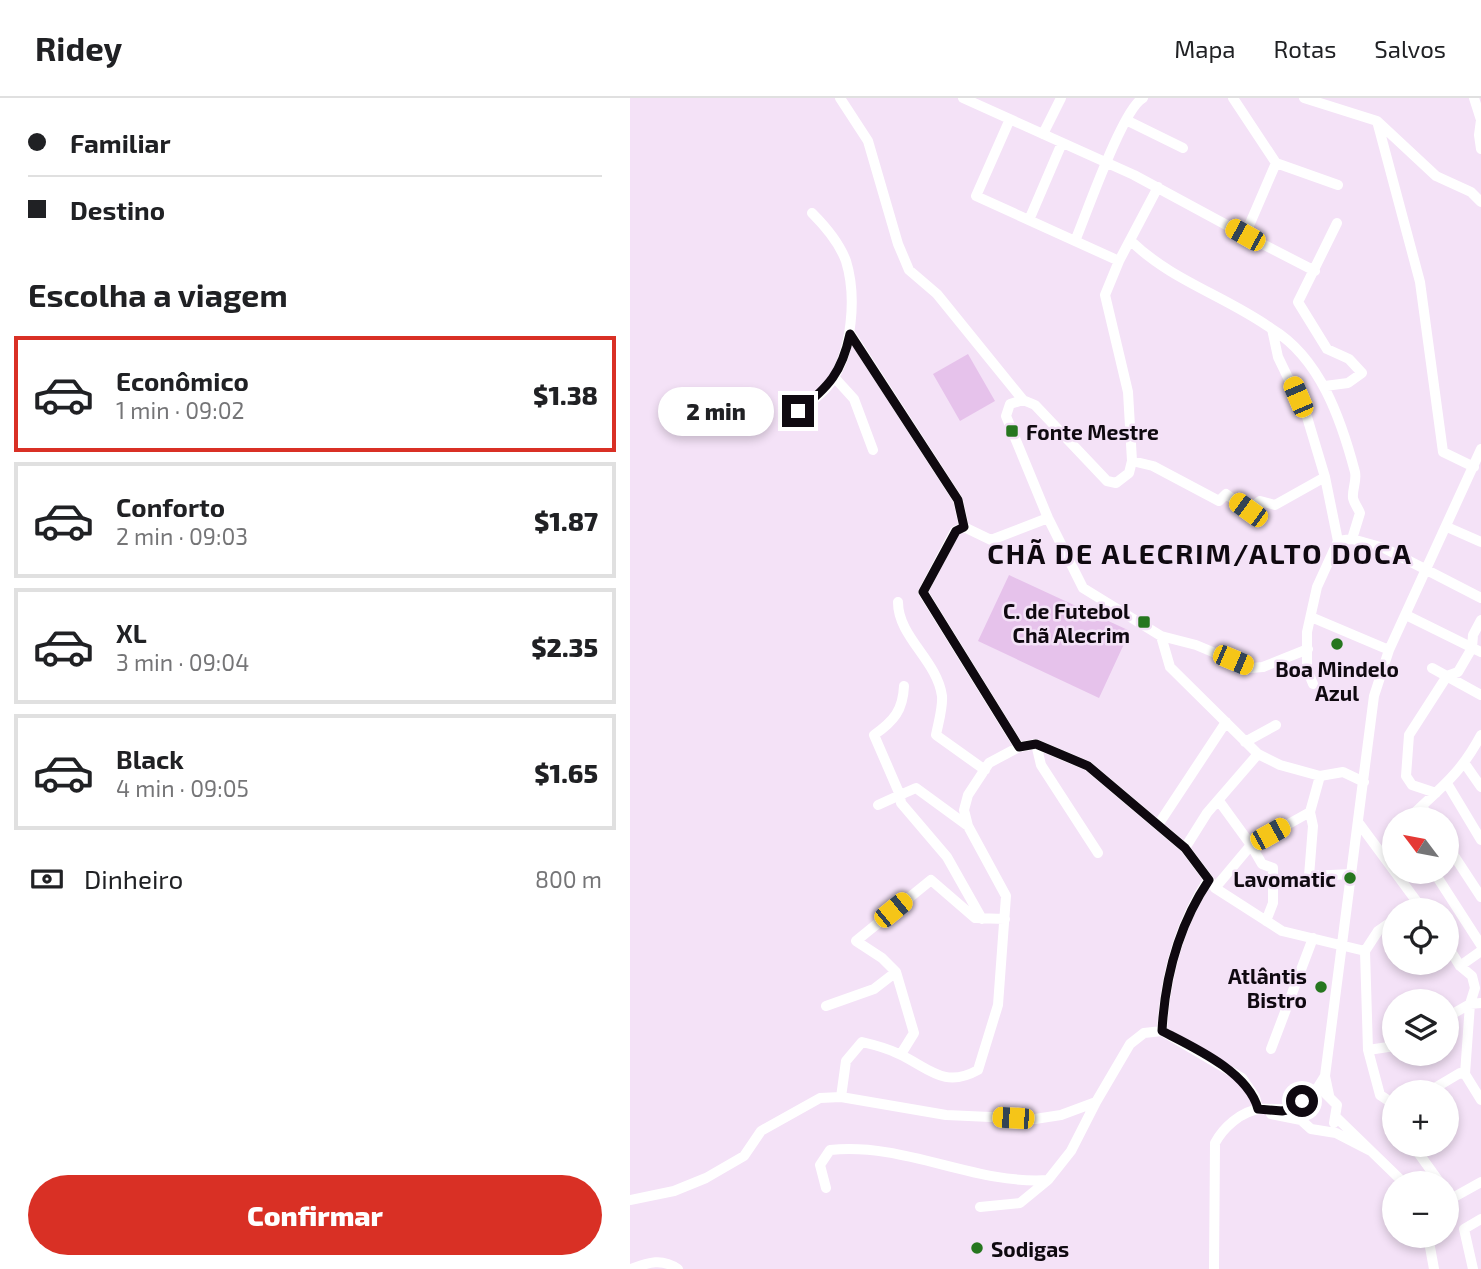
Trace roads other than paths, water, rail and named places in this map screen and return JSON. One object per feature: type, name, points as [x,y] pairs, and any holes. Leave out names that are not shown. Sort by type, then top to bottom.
[{"type":"street","points":[[840,98],[868,141],[898,244],[909,270],[937,294],[1023,400],[1035,405],[1107,481],[1122,481],[1129,473],[1132,461],[1128,392],[1105,295],[1119,261],[1158,187]]},
{"type":"street","points":[[963,98],[990,104],[1010,119],[1158,187],[1315,271]]},
{"type":"street","points":[[1043,134],[1061,98]]},
{"type":"street","points":[[1075,241],[1126,120],[1138,101],[1143,98]]},
{"type":"street","points":[[1233,98],[1276,163],[1338,185]]},
{"type":"street","points":[[1304,98],[1377,121],[1436,176],[1476,193],[1481,202]]},
{"type":"street","points":[[1474,98],[1481,120],[1481,149]]},
{"type":"street","points":[[1010,119],[976,196],[1119,261]]},
{"type":"street","points":[[1126,120],[1183,148]]},
{"type":"street","points":[[1377,121],[1420,282],[1443,452],[1474,467]]},
{"type":"street","points":[[1029,220],[1062,143]]},
{"type":"street","points":[[1245,235],[1276,163]]},
{"type":"street","points":[[786,421],[834,377],[844,361],[850,334],[850,282],[845,261],[833,234],[812,213]]},
{"type":"street","points":[[1325,386],[1348,383],[1362,373],[1349,359],[1326,349],[1298,302],[1337,223]]},
{"type":"street","points":[[1131,241],[1152,261],[1188,284],[1287,338],[1325,386],[1356,476],[1353,496],[1360,513],[1352,539]]},
{"type":"street","points":[[1272,329],[1278,357],[1307,417],[1325,477],[1338,541],[1317,587],[1311,617],[1307,669],[1313,684]]},
{"type":"street","points":[[850,334],[958,500],[964,527]]},
{"type":"street","points":[[834,377],[854,399],[873,450]]},
{"type":"street","points":[[1023,400],[1010,404],[1006,416],[1048,518],[1083,588],[1161,636],[1196,645],[1251,668],[1263,667],[1308,649]]},
{"type":"street","points":[[1392,1171],[1337,1118],[1337,1105],[1329,1095],[1325,1076],[1374,696],[1389,650],[1481,449]]},
{"type":"street","points":[[1132,461],[1153,466],[1219,500],[1226,494],[1248,510],[1260,501],[1275,505],[1325,477]]},
{"type":"street","points":[[964,527],[991,540],[1048,518]]},
{"type":"street","points":[[964,527],[956,531],[923,592],[1019,747]]},
{"type":"street","points":[[1447,527],[1481,542]]},
{"type":"street","points":[[1338,541],[1352,539],[1384,548],[1481,598]]},
{"type":"street","points":[[898,602],[898,618],[928,659],[942,697],[936,735],[985,770]]},
{"type":"street","points":[[1406,615],[1476,650]]},
{"type":"street","points":[[1311,617],[1389,650]]},
{"type":"street","points":[[1476,650],[1473,635],[1481,620]]},
{"type":"street","points":[[1161,636],[1170,667],[1258,754],[1280,765],[1320,776],[1343,772],[1364,782]]},
{"type":"street","points":[[1436,793],[1412,785],[1406,776],[1409,734],[1447,676],[1458,672],[1476,650]]},
{"type":"street","points":[[1432,668],[1481,695]]},
{"type":"street","points":[[904,686],[904,701],[898,715],[874,735],[901,803],[947,857],[982,919]]},
{"type":"street","points":[[1158,825],[1226,722]]},
{"type":"street","points":[[1245,742],[1276,725]]},
{"type":"street","points":[[1422,806],[1448,785],[1465,764],[1481,734]]},
{"type":"street","points":[[1036,744],[1041,765],[1098,853]]},
{"type":"street","points":[[841,1097],[846,1061],[862,1042],[901,1055],[932,1074],[963,1079],[978,1070],[998,1005],[1006,897],[968,826],[964,810],[968,796],[989,763],[1019,747],[1036,744],[1088,766],[1185,848],[1212,884],[1282,931],[1365,951]]},
{"type":"street","points":[[1185,848],[1258,754]]},
{"type":"street","points":[[1465,764],[1481,787]]},
{"type":"street","points":[[1320,776],[1310,812],[1313,827],[1308,876],[1352,874]]},
{"type":"street","points":[[1448,785],[1481,840]]},
{"type":"street","points":[[878,805],[916,788],[968,826]]},
{"type":"street","points":[[1219,801],[1262,864],[1273,867],[1273,903],[1266,921]]},
{"type":"street","points":[[1162,1031],[1163,1004],[1177,940],[1191,907],[1251,845],[1310,812]]},
{"type":"street","points":[[1358,822],[1414,898]]},
{"type":"street","points":[[1460,865],[1481,897]]},
{"type":"street","points":[[901,1055],[914,1033],[896,972],[882,958],[856,940],[931,880],[975,918],[1005,919]]},
{"type":"street","points":[[1442,884],[1481,945]]},
{"type":"street","points":[[1382,927],[1365,951],[1368,1050],[1382,1097]]},
{"type":"street","points":[[1271,1049],[1313,938]]},
{"type":"street","points":[[1481,951],[1460,966],[1476,974],[1476,1003],[1465,1074],[1481,1100]]},
{"type":"street","points":[[826,1006],[874,989],[896,972]]},
{"type":"street","points":[[1459,1011],[1476,1003]]},
{"type":"street","points":[[980,1207],[1020,1203],[1048,1180],[1071,1151],[1130,1044],[1144,1033],[1162,1031],[1242,1078],[1255,1097],[1258,1109]]},
{"type":"street","points":[[1368,1050],[1382,1048]]},
{"type":"street","points":[[1449,1080],[1461,1073],[1465,1074]]},
{"type":"street","points":[[1301,1120],[1300,1107],[1305,1097],[1315,1092],[1325,1076]]},
{"type":"street","points":[[1315,1092],[1329,1095]]},
{"type":"street","points":[[630,1200],[674,1191],[706,1178],[744,1156],[761,1131],[801,1106],[820,1098],[841,1097],[946,1115],[1035,1119],[1061,1115],[1096,1102]]},
{"type":"street","points":[[1214,1269],[1215,1143],[1222,1131],[1243,1115],[1258,1109],[1282,1111],[1300,1107]]},
{"type":"street","points":[[1258,1109],[1301,1120],[1311,1129],[1324,1130],[1369,1150]]},
{"type":"street","points":[[1324,1130],[1337,1118]]},
{"type":"street","points":[[826,1188],[820,1165],[830,1150],[854,1147],[900,1152],[1025,1182],[1048,1180]]},
{"type":"street","points":[[1459,1192],[1481,1182]]},
{"type":"street","points":[[1473,1269],[1464,1229],[1481,1219]]},
{"type":"street","points":[[1430,1248],[1434,1269]]},
{"type":"street","points":[[631,1269],[649,1262],[667,1262],[678,1269]]},
{"type":"place","name":"Fonte Mestre","points":[[1012,431]]},
{"type":"place","name":"C. de Futebol Chã Alecrim","points":[[1144,622]]},
{"type":"place","name":"Boa Mindelo Azul","points":[[1337,644]]},
{"type":"place","name":"Lavomatic","points":[[1350,878]]},
{"type":"place","name":"Atlântis Bistro","points":[[1321,987]]},
{"type":"place","name":"Sodigas","points":[[977,1248]]},
{"type":"district","name":"CHÃ DE ALECRIM/ALTO DOCA","points":[[1200,553]]}]
